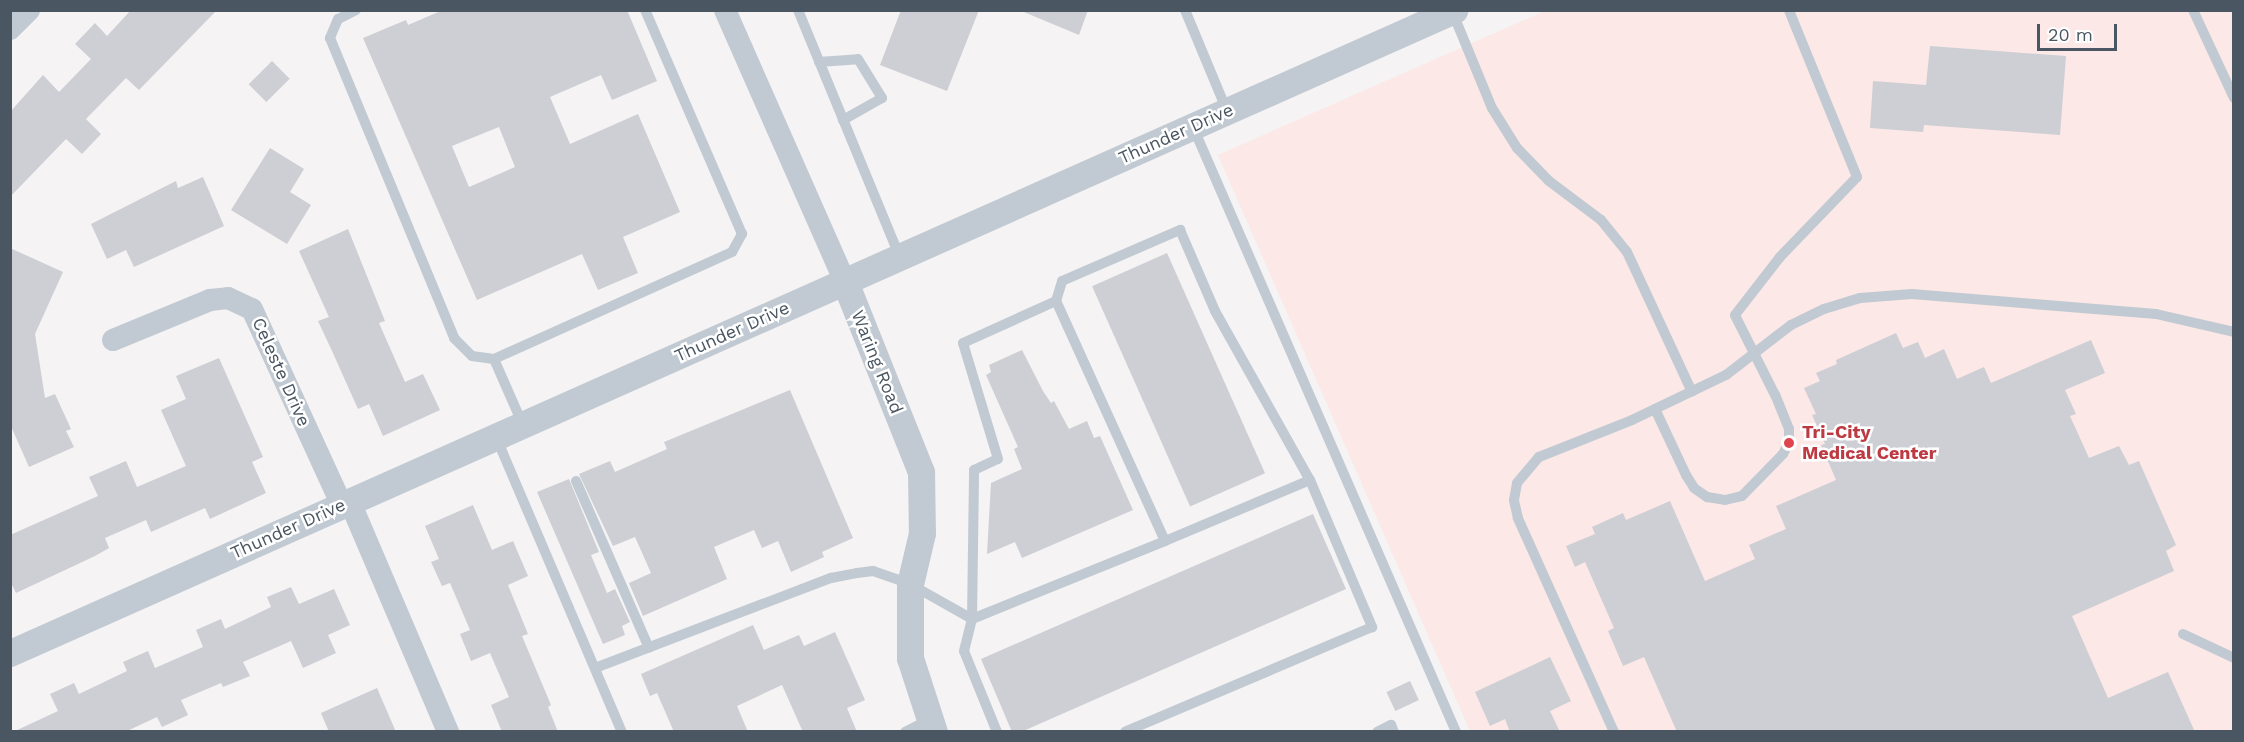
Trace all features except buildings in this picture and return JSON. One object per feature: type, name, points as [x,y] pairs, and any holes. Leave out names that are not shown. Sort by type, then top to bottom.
[{"type":"street","points":[[10,29],[28,10]]},
{"type":"street","name":"Waring Road","points":[[725,10],[845,282],[921,472],[922,533],[910,584],[910,658],[931,726]]},
{"type":"street","name":"Thunder Drive","points":[[10,653],[1452,11]]},
{"type":"street","name":"Celeste Drive","points":[[113,340],[210,300],[228,298],[252,309],[346,504],[448,732]]},
{"type":"lane","points":[[356,10],[338,19],[330,38],[454,338],[472,357],[494,359],[732,252],[741,234],[645,10]]},
{"type":"lane","points":[[798,10],[900,257]]},
{"type":"lane","points":[[1185,10],[1227,112]]},
{"type":"lane","points":[[1655,409],[1694,488],[1707,497],[1725,500],[1742,496],[1783,454],[1789,442],[1789,429],[1735,315],[1780,257],[1857,177],[1789,10]]},
{"type":"lane","points":[[2193,10],[2234,98]]},
{"type":"lane","points":[[1452,11],[1492,108],[1517,148],[1549,181],[1601,220],[1627,252],[1692,392]]},
{"type":"lane","points":[[819,62],[858,59],[882,98],[843,120]]},
{"type":"lane","points":[[1193,127],[1456,732]]},
{"type":"lane","points":[[1125,732],[1372,627],[1310,480],[1215,311],[1180,230],[1062,281],[1056,301],[1165,541]]},
{"type":"lane","points":[[1614,732],[1518,518],[1514,500],[1517,483],[1539,458],[1655,409],[1726,375],[1791,325],[1824,309],[1882,295],[2156,314],[2234,332]]},
{"type":"lane","points":[[997,732],[964,651],[972,619],[974,470],[998,459],[963,343],[1056,301]]},
{"type":"lane","points":[[494,359],[523,425]]},
{"type":"lane","points":[[496,437],[622,732]]},
{"type":"lane","points":[[972,619],[1310,480]]},
{"type":"lane","points":[[576,481],[649,648]]},
{"type":"lane","points":[[595,668],[831,578],[873,571],[910,584],[972,619]]},
{"type":"lane","points":[[2183,634],[2234,658]]},
{"type":"lane","points":[[1377,732],[1391,725],[1394,732]]},
{"type":"lane","points":[[905,732],[931,726]]},
{"type":"shaded area","name":"Tri-City Medical Center","points":[[1545,11],[2233,11],[2233,731],[1470,731],[1218,155]]},
{"type":"place","name":"Tri-City Medical Center","points":[[1789,443]]}]
